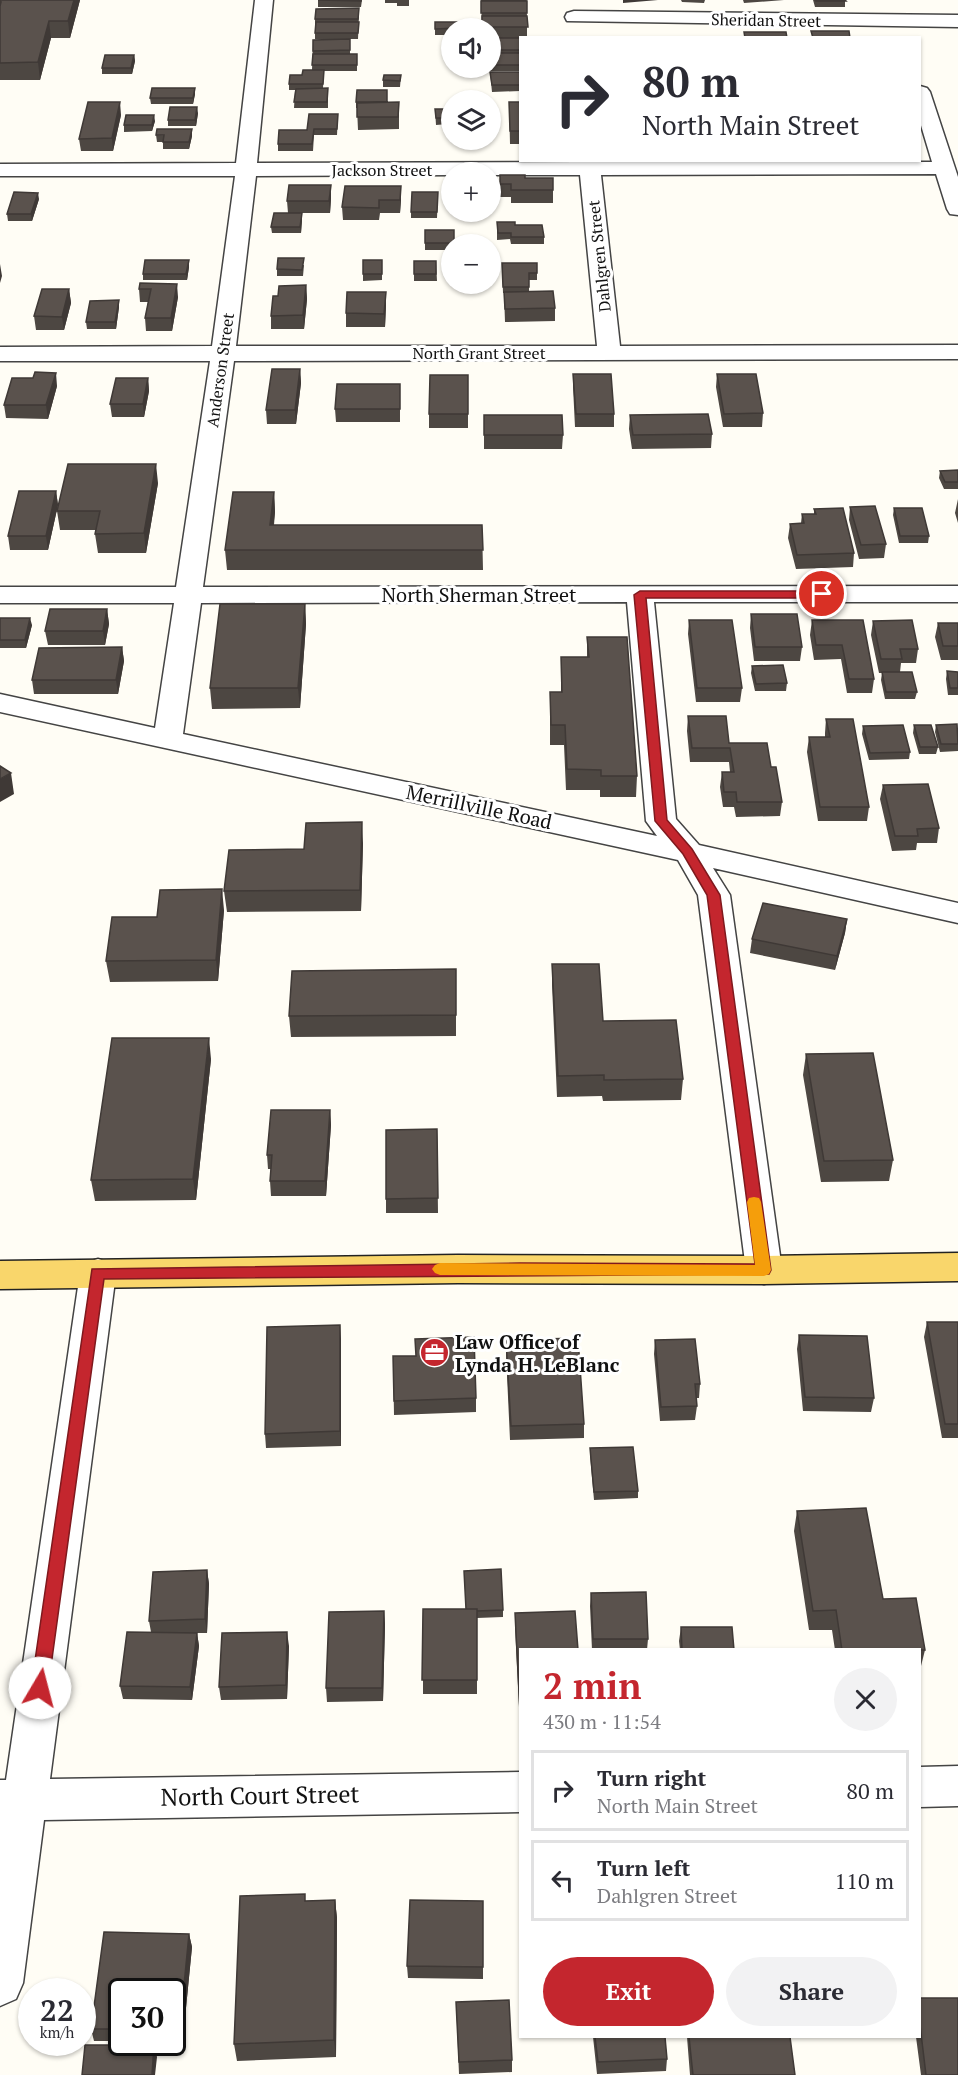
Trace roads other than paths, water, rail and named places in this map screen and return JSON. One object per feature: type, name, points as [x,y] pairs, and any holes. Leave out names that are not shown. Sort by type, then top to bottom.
[{"type":"main road","points":[[0,1275],[958,1267]]},
{"type":"street","name":"Anderson Street","points":[[168,740],[223,354],[264,0]]},
{"type":"street","points":[[889,0],[899,29]]},
{"type":"street","points":[[573,9],[576,36]]},
{"type":"street","name":"Sheridan Street","points":[[573,9],[899,29],[958,21]]},
{"type":"street","points":[[921,95],[958,209]]},
{"type":"street","name":"Jackson Street","points":[[0,170],[246,171],[589,165],[945,168]]},
{"type":"street","name":"Dahlgren Street","points":[[589,165],[609,352]]},
{"type":"street","name":"North Grant Street","points":[[0,354],[958,352]]},
{"type":"street","name":"North Sherman Street","points":[[0,595],[958,594]]},
{"type":"street","points":[[640,595],[661,821],[688,852],[714,895],[764,1270]]},
{"type":"street","name":"Merrillville Road","points":[[0,703],[958,913]]},
{"type":"street","points":[[0,1983],[12,1799],[98,1273]]},
{"type":"street","points":[[921,1787],[958,1786]]},
{"type":"street","name":"North Court Street","points":[[12,1799],[519,1792]]},
{"type":"place","name":"Law Office of Lynda H. LeBlanc","points":[[434,1353]]}]
